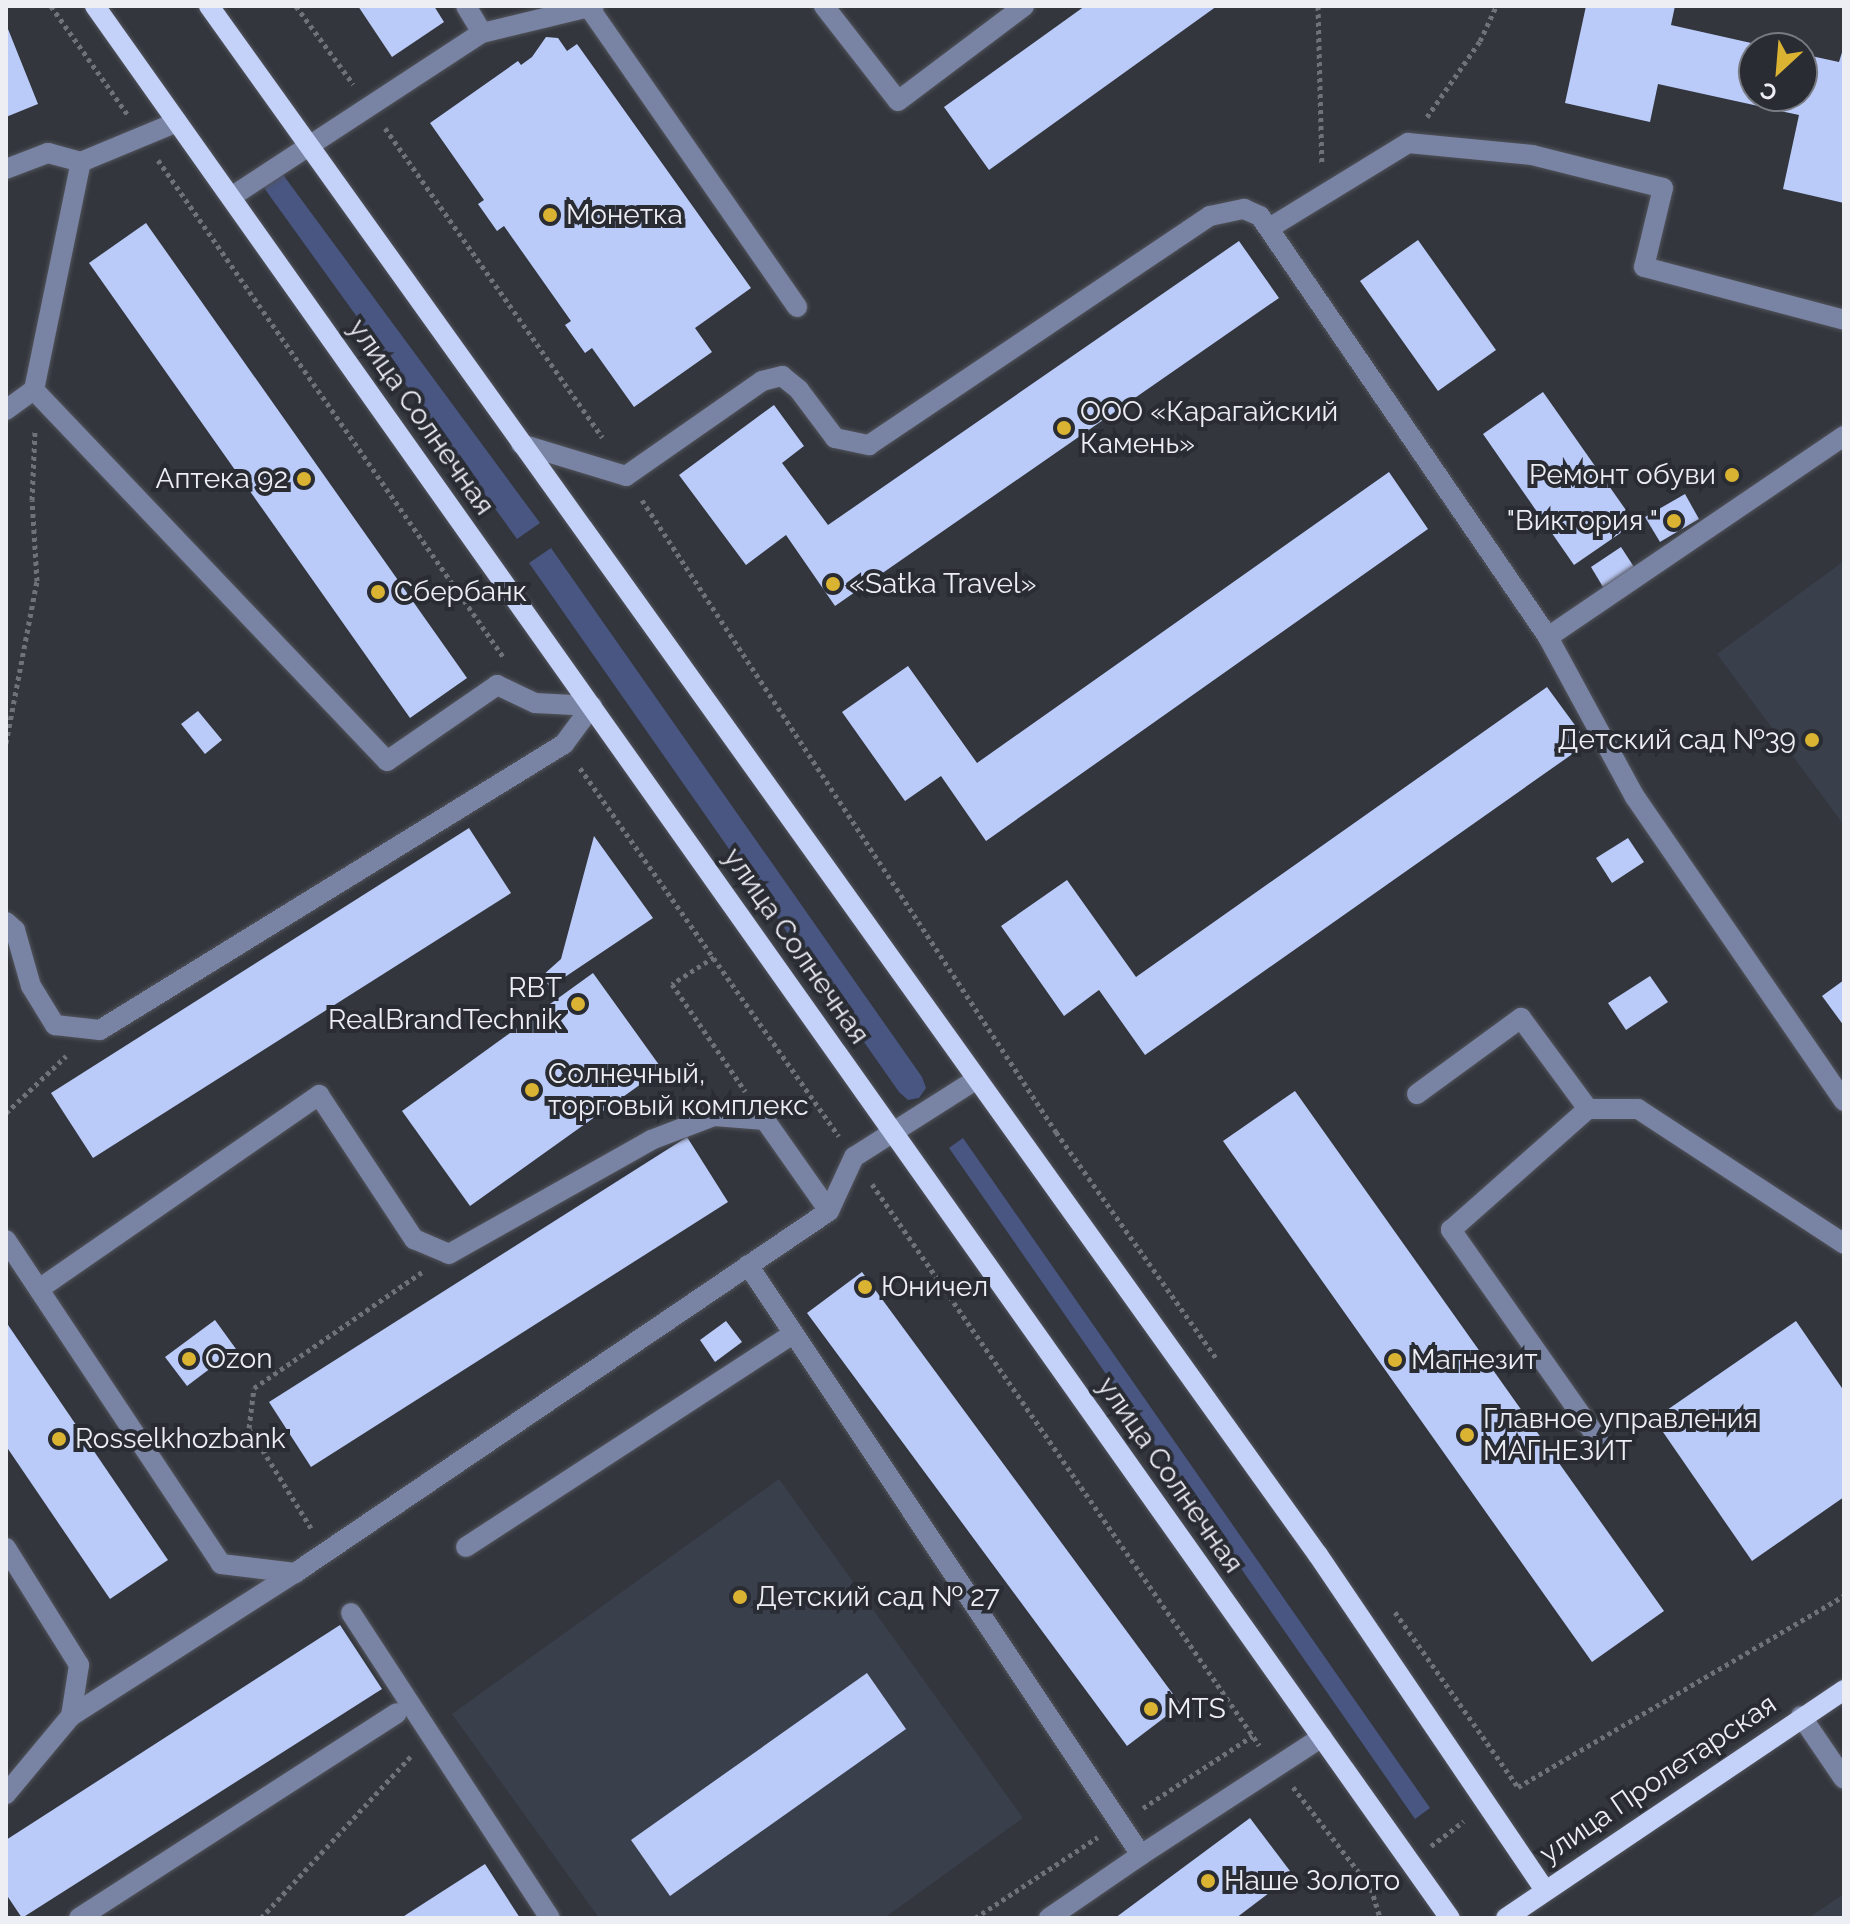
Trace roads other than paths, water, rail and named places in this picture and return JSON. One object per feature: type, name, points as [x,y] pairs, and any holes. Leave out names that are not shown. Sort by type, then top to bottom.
[{"type":"main road","name":"улица Солнечная","points":[[95,6],[1450,1918]]},
{"type":"main road","points":[[209,6],[1318,1555],[1545,1890]]},
{"type":"main road","name":"улица Пролетарская","points":[[1506,1918],[1801,1716],[1844,1690]]},
{"type":"street","points":[[466,6],[482,33]]},
{"type":"street","points":[[824,6],[898,101],[1024,6]]},
{"type":"street","points":[[231,197],[308,144],[371,109],[482,33],[592,8],[797,307]]},
{"type":"street","points":[[6,169],[48,153],[81,162],[177,122]]},
{"type":"street","points":[[1271,227],[1408,143],[1532,155],[1663,188],[1644,267],[1844,320]]},
{"type":"street","points":[[6,410],[34,390],[81,162]]},
{"type":"street","points":[[521,444],[626,476],[773,376],[792,381],[835,438],[869,445],[883,440],[1210,216],[1244,209],[1271,227],[1548,637],[1635,797],[1844,1101]]},
{"type":"street","points":[[34,390],[387,761],[497,685],[535,703],[592,706]]},
{"type":"street","points":[[1548,637],[1844,436]]},
{"type":"street","points":[[6,922],[15,930],[31,986],[55,1025],[100,1030],[564,744],[592,706]]},
{"type":"street","points":[[1417,1094],[1521,1018],[1588,1109]]},
{"type":"street","points":[[6,1794],[71,1716],[295,1573],[324,1549],[829,1211],[854,1157],[895,1135],[977,1079]]},
{"type":"street","points":[[39,1289],[319,1095],[414,1239],[449,1254],[651,1140],[714,1116],[765,1120],[829,1211]]},
{"type":"street","points":[[1598,1439],[1451,1230],[1588,1109],[1638,1109],[1844,1244]]},
{"type":"street","points":[[6,1240],[221,1564],[295,1573]]},
{"type":"street","points":[[748,1265],[1141,1855]]},
{"type":"street","points":[[466,1547],[793,1334]]},
{"type":"street","points":[[6,1548],[79,1665],[71,1716]]},
{"type":"street","points":[[351,1613],[550,1918]]},
{"type":"street","points":[[79,1918],[397,1713]]},
{"type":"street","points":[[1801,1716],[1844,1779]]},
{"type":"street","points":[[1049,1918],[1322,1737]]},
{"type":"place","name":"Монетка","points":[[550,215]]},
{"type":"place","name":"ООО «Карагайский Камень»","points":[[1064,428]]},
{"type":"place","name":"Ремонт обуви","points":[[1732,475]]},
{"type":"place","name":"Аптека 92","points":[[304,479]]},
{"type":"place","name":"\"Виктория \"","points":[[1674,521]]},
{"type":"place","name":"«Satka Travel»","points":[[833,584]]},
{"type":"place","name":"Сбербанк","points":[[378,592]]},
{"type":"place","name":"Детский сад №39","points":[[1812,740]]},
{"type":"place","name":"RBT RealBrandTechnik","points":[[578,1004]]},
{"type":"place","name":"Солнечный, торговый комплекс","points":[[532,1090]]},
{"type":"place","name":"Юничел","points":[[865,1287]]},
{"type":"place","name":"Ozon","points":[[189,1359]]},
{"type":"place","name":"Магнезит","points":[[1395,1360]]},
{"type":"place","name":"Главное управления МАГНЕЗИТ","points":[[1467,1435]]},
{"type":"place","name":"Rosselkhozbank","points":[[59,1439]]},
{"type":"place","name":"Детский сад № 27","points":[[740,1597]]},
{"type":"place","name":"MTS","points":[[1151,1709]]},
{"type":"place","name":"Наше Золото","points":[[1208,1881]]}]
